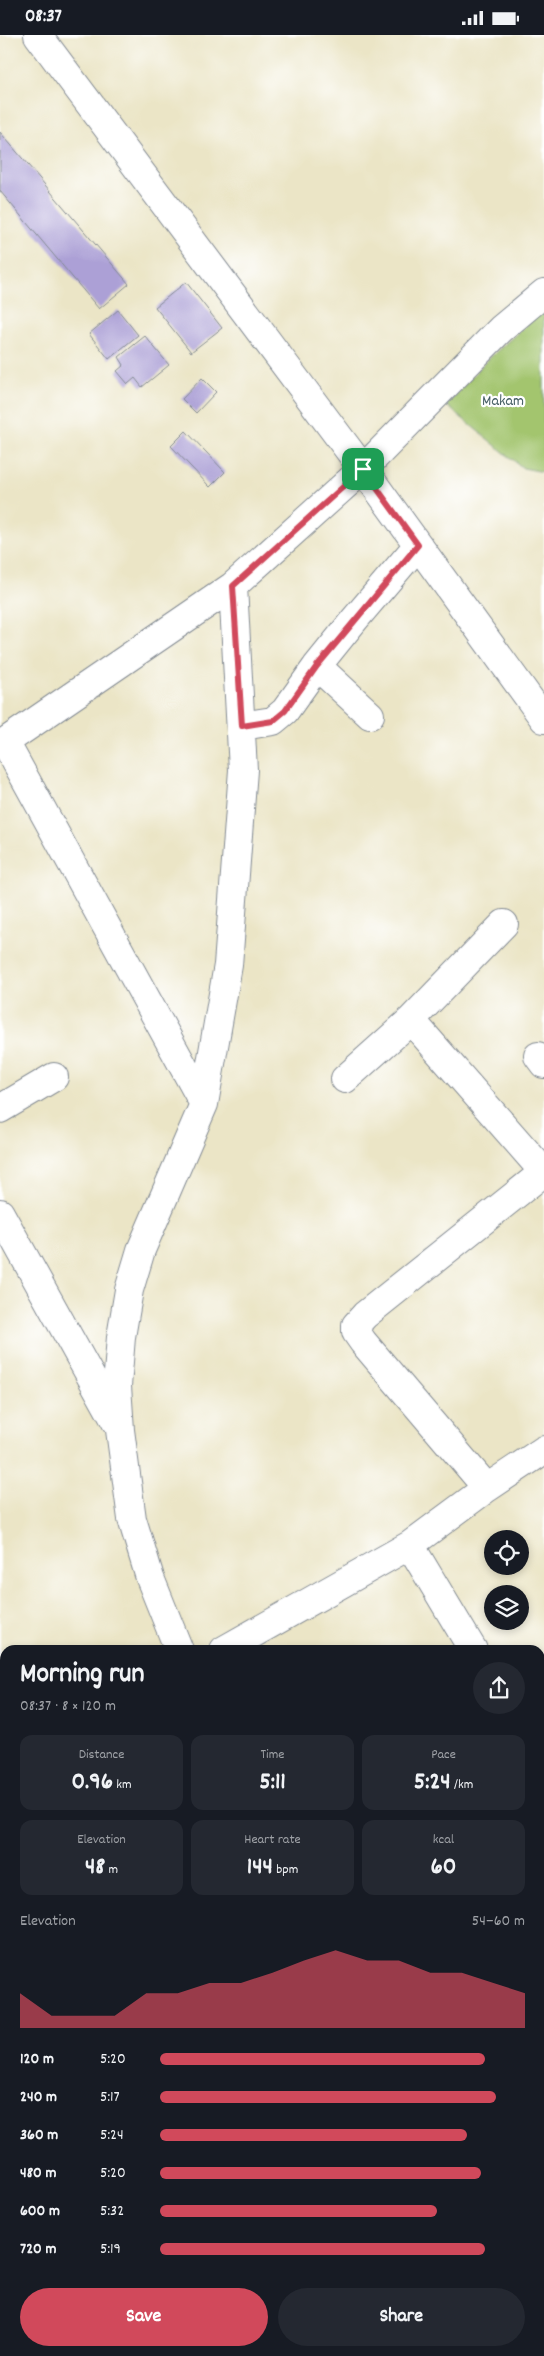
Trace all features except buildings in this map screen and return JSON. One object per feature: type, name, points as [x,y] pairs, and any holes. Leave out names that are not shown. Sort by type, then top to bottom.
[{"type":"street","points":[[38,35],[363,469],[544,719]]},
{"type":"street","points":[[204,1104],[3,743],[233,586],[363,469],[501,329],[544,293]]},
{"type":"street","points":[[242,726],[273,721],[285,711],[317,666],[418,545]]},
{"type":"street","points":[[177,1645],[150,1578],[132,1519],[120,1430],[117,1386],[121,1337],[129,1290],[142,1250],[204,1104],[228,965],[242,790],[242,726],[233,586]]},
{"type":"street","points":[[317,666],[370,715]]},
{"type":"street","points":[[345,1079],[410,1021],[504,924]]},
{"type":"street","points":[[410,1021],[544,1172],[365,1315],[356,1325],[356,1332],[363,1342],[486,1488]]},
{"type":"street","points":[[0,1109],[54,1077]]},
{"type":"street","points":[[0,1213],[120,1430]]},
{"type":"street","points":[[233,1645],[410,1545],[486,1488],[544,1450]]},
{"type":"street","points":[[410,1545],[470,1645]]},
{"type":"green space","name":"Makam","points":[[544,309],[544,472],[523,468],[446,405],[485,362]]},
{"type":"route","points":[[363,469],[418,545],[354,619],[285,711],[273,721],[242,726],[233,586],[363,469]]}]
